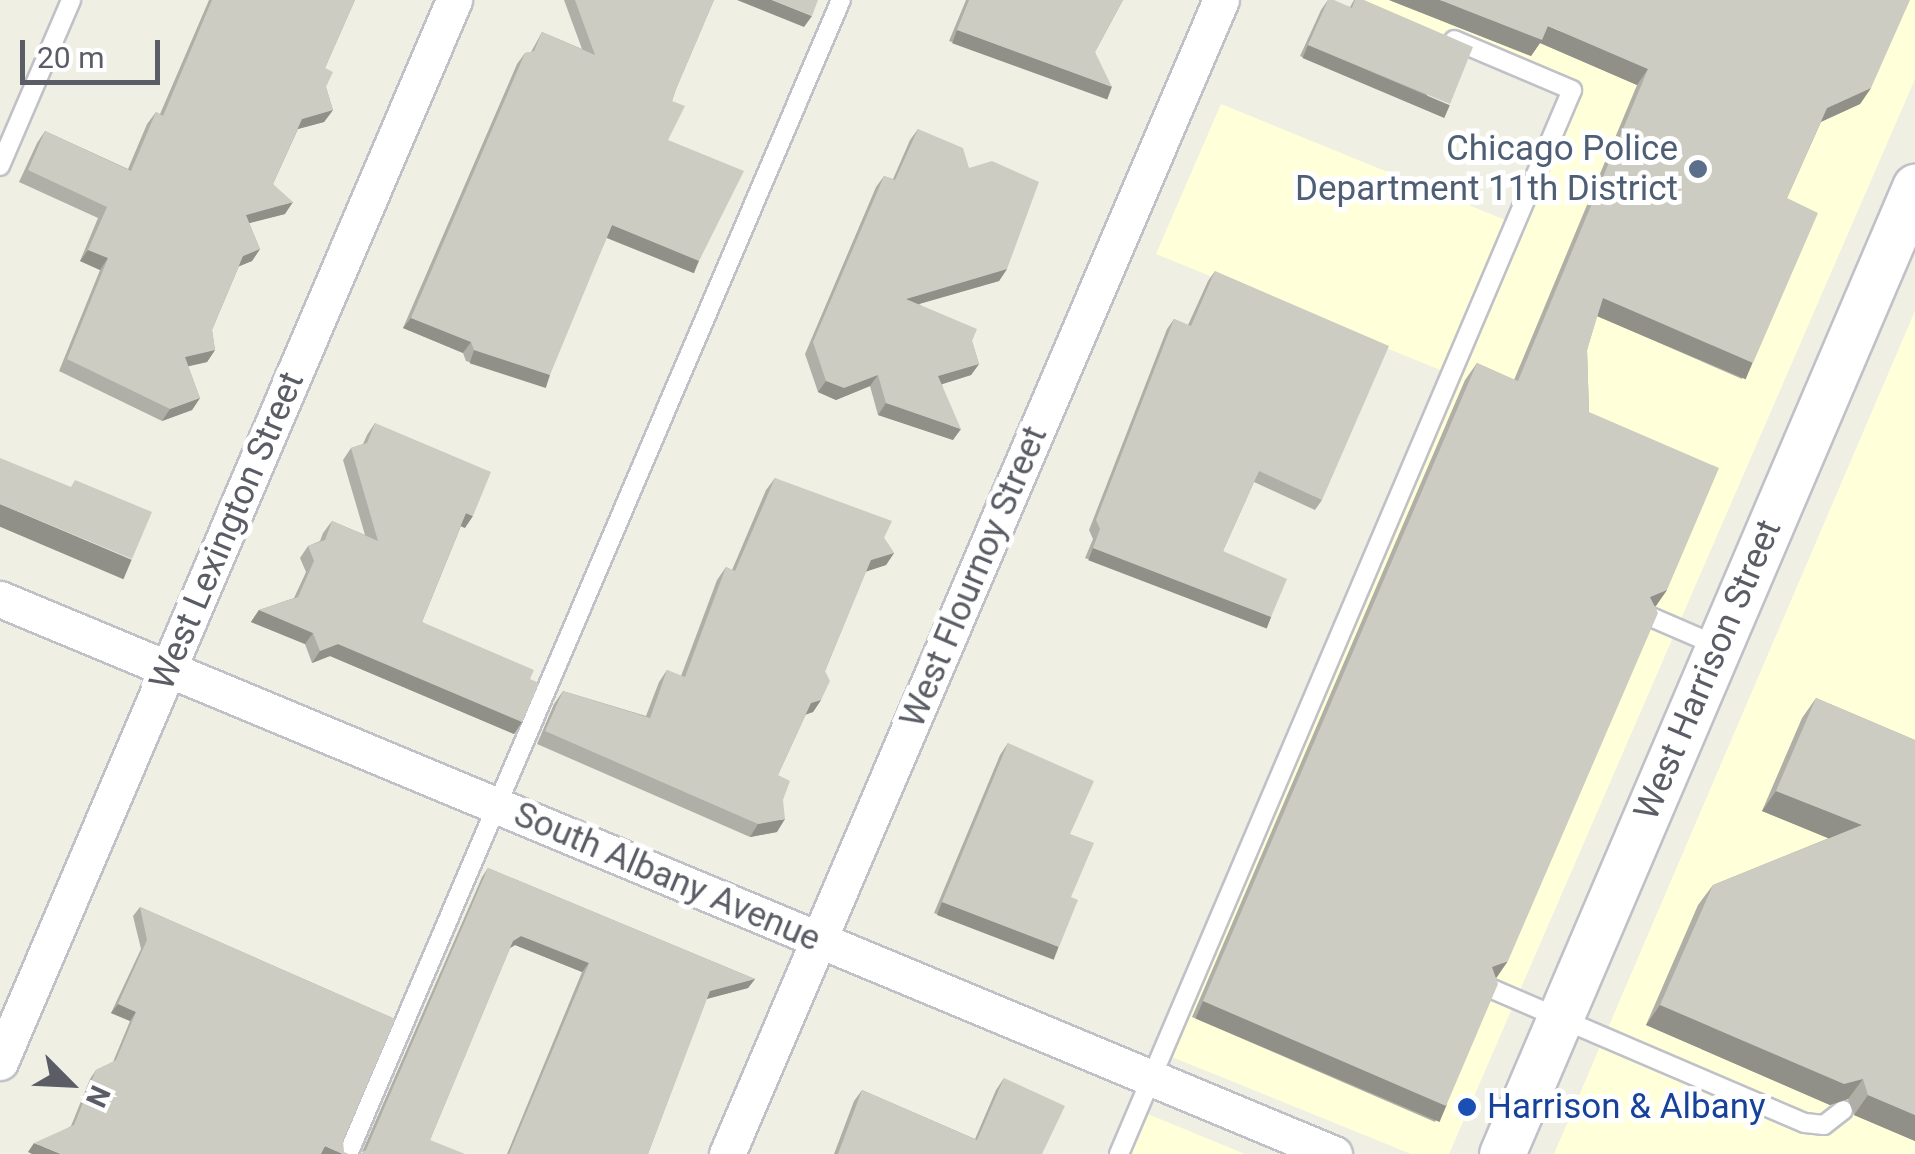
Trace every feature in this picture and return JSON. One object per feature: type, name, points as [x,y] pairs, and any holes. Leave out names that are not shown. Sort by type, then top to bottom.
[{"type":"street","name":"West Lexington Street","points":[[0,1062],[454,0]]},
{"type":"street","name":"West Flournoy Street","points":[[727,1154],[1221,0]]},
{"type":"street","name":"West Harrison Street","points":[[1502,1154],[1915,187]]},
{"type":"street","name":"South Albany Avenue","points":[[0,600],[1334,1154]]},
{"type":"lane","points":[[0,166],[71,0]]},
{"type":"lane","points":[[348,1154],[841,0]]},
{"type":"lane","points":[[1119,1154],[1572,90],[1430,30]]},
{"type":"lane","points":[[1652,617],[1718,646]]},
{"type":"lane","points":[[1492,989],[1806,1123],[1824,1125],[1843,1110]]},
{"type":"shaded area","points":[[1358,0],[1915,0],[1915,79],[1449,1154],[1411,1154],[1162,1053],[1450,374],[1156,254],[1221,104],[1515,224],[1572,90]]},
{"type":"shaded area","points":[[1915,311],[1915,1154],[1554,1154]]},
{"type":"shaded area","points":[[1138,1110],[1245,1154],[1119,1154]]},
{"type":"building","points":[[212,0],[355,0],[325,68],[333,72],[326,87],[333,110],[302,119],[273,184],[293,202],[246,215],[260,249],[243,256],[212,330],[215,350],[185,357],[200,398],[170,409],[67,359],[108,258],[88,250],[107,207],[28,170],[45,131],[131,171],[156,112],[163,116]]},
{"type":"building","points":[[575,0],[714,0],[672,101],[685,106],[668,140],[744,171],[699,261],[612,225],[550,375],[474,350],[471,342],[411,318],[525,53],[534,51],[542,32],[595,55]]},
{"type":"building","points":[[772,0],[818,0],[812,16]]},
{"type":"building","points":[[969,0],[1123,0],[1095,52],[1112,87],[957,30]]},
{"type":"building","points":[[1328,0],[1352,8],[1355,0],[1364,0],[1473,47],[1450,104],[1308,45]]},
{"type":"building","points":[[1440,0],[1910,0],[1871,88],[1827,108],[1787,198],[1818,213],[1753,363],[1603,298],[1587,350],[1589,412],[1719,468],[1667,590],[1650,597],[1658,613],[1508,961],[1492,967],[1498,984],[1446,1106],[1203,1001],[1477,363],[1518,381],[1648,69],[1548,26],[1542,40]]},
{"type":"building","points":[[918,129],[963,148],[969,168],[992,161],[1039,182],[1007,269],[906,299],[977,329],[972,341],[979,364],[938,376],[961,429],[886,403],[878,375],[844,388],[826,381],[813,342],[884,176],[895,180]]},
{"type":"building","points":[[1215,271],[1389,346],[1322,500],[1259,471],[1223,551],[1287,579],[1271,617],[1093,548],[1100,529],[1096,520],[1174,319],[1191,326]]},
{"type":"building","points":[[375,423],[491,472],[473,516],[466,513],[422,622],[534,670],[530,679],[539,683],[522,722],[338,644],[320,651],[313,633],[259,610],[298,597],[314,561],[308,546],[325,540],[332,521],[378,541],[351,448],[367,443]]},
{"type":"building","points":[[0,458],[71,487],[75,480],[152,512],[132,559],[0,504]]},
{"type":"building","points":[[775,478],[892,521],[884,538],[894,553],[871,560],[825,671],[830,681],[821,700],[811,703],[778,775],[790,781],[783,800],[785,819],[758,824],[545,731],[563,691],[650,718],[667,670],[685,677],[726,567],[735,571]]},
{"type":"building","points":[[1816,698],[1915,740],[1915,1115],[1868,1095],[1863,1079],[1844,1084],[1660,1005],[1713,885],[1862,825],[1776,791]]},
{"type":"building","points":[[1008,743],[1094,781],[1070,834],[1094,843],[1071,897],[1078,900],[1059,947],[942,902]]},
{"type":"building","points":[[488,868],[755,979],[710,991],[648,1154],[509,1154],[589,963],[521,936],[513,941],[430,1140],[465,1154],[360,1154],[366,1150]]},
{"type":"building","points":[[140,907],[395,1019],[343,1140],[344,1152],[349,1154],[325,1146],[321,1154],[61,1154],[34,1143],[74,1125],[96,1070],[116,1060],[136,1012],[118,1004],[147,940]]},
{"type":"building","points":[[1004,1078],[1065,1106],[1042,1154],[838,1154],[862,1090],[977,1140]]},
{"type":"place","name":"Chicago Police Department 11th District","points":[[1698,169]]},
{"type":"place","name":"Harrison & Albany","points":[[1467,1107]]}]
